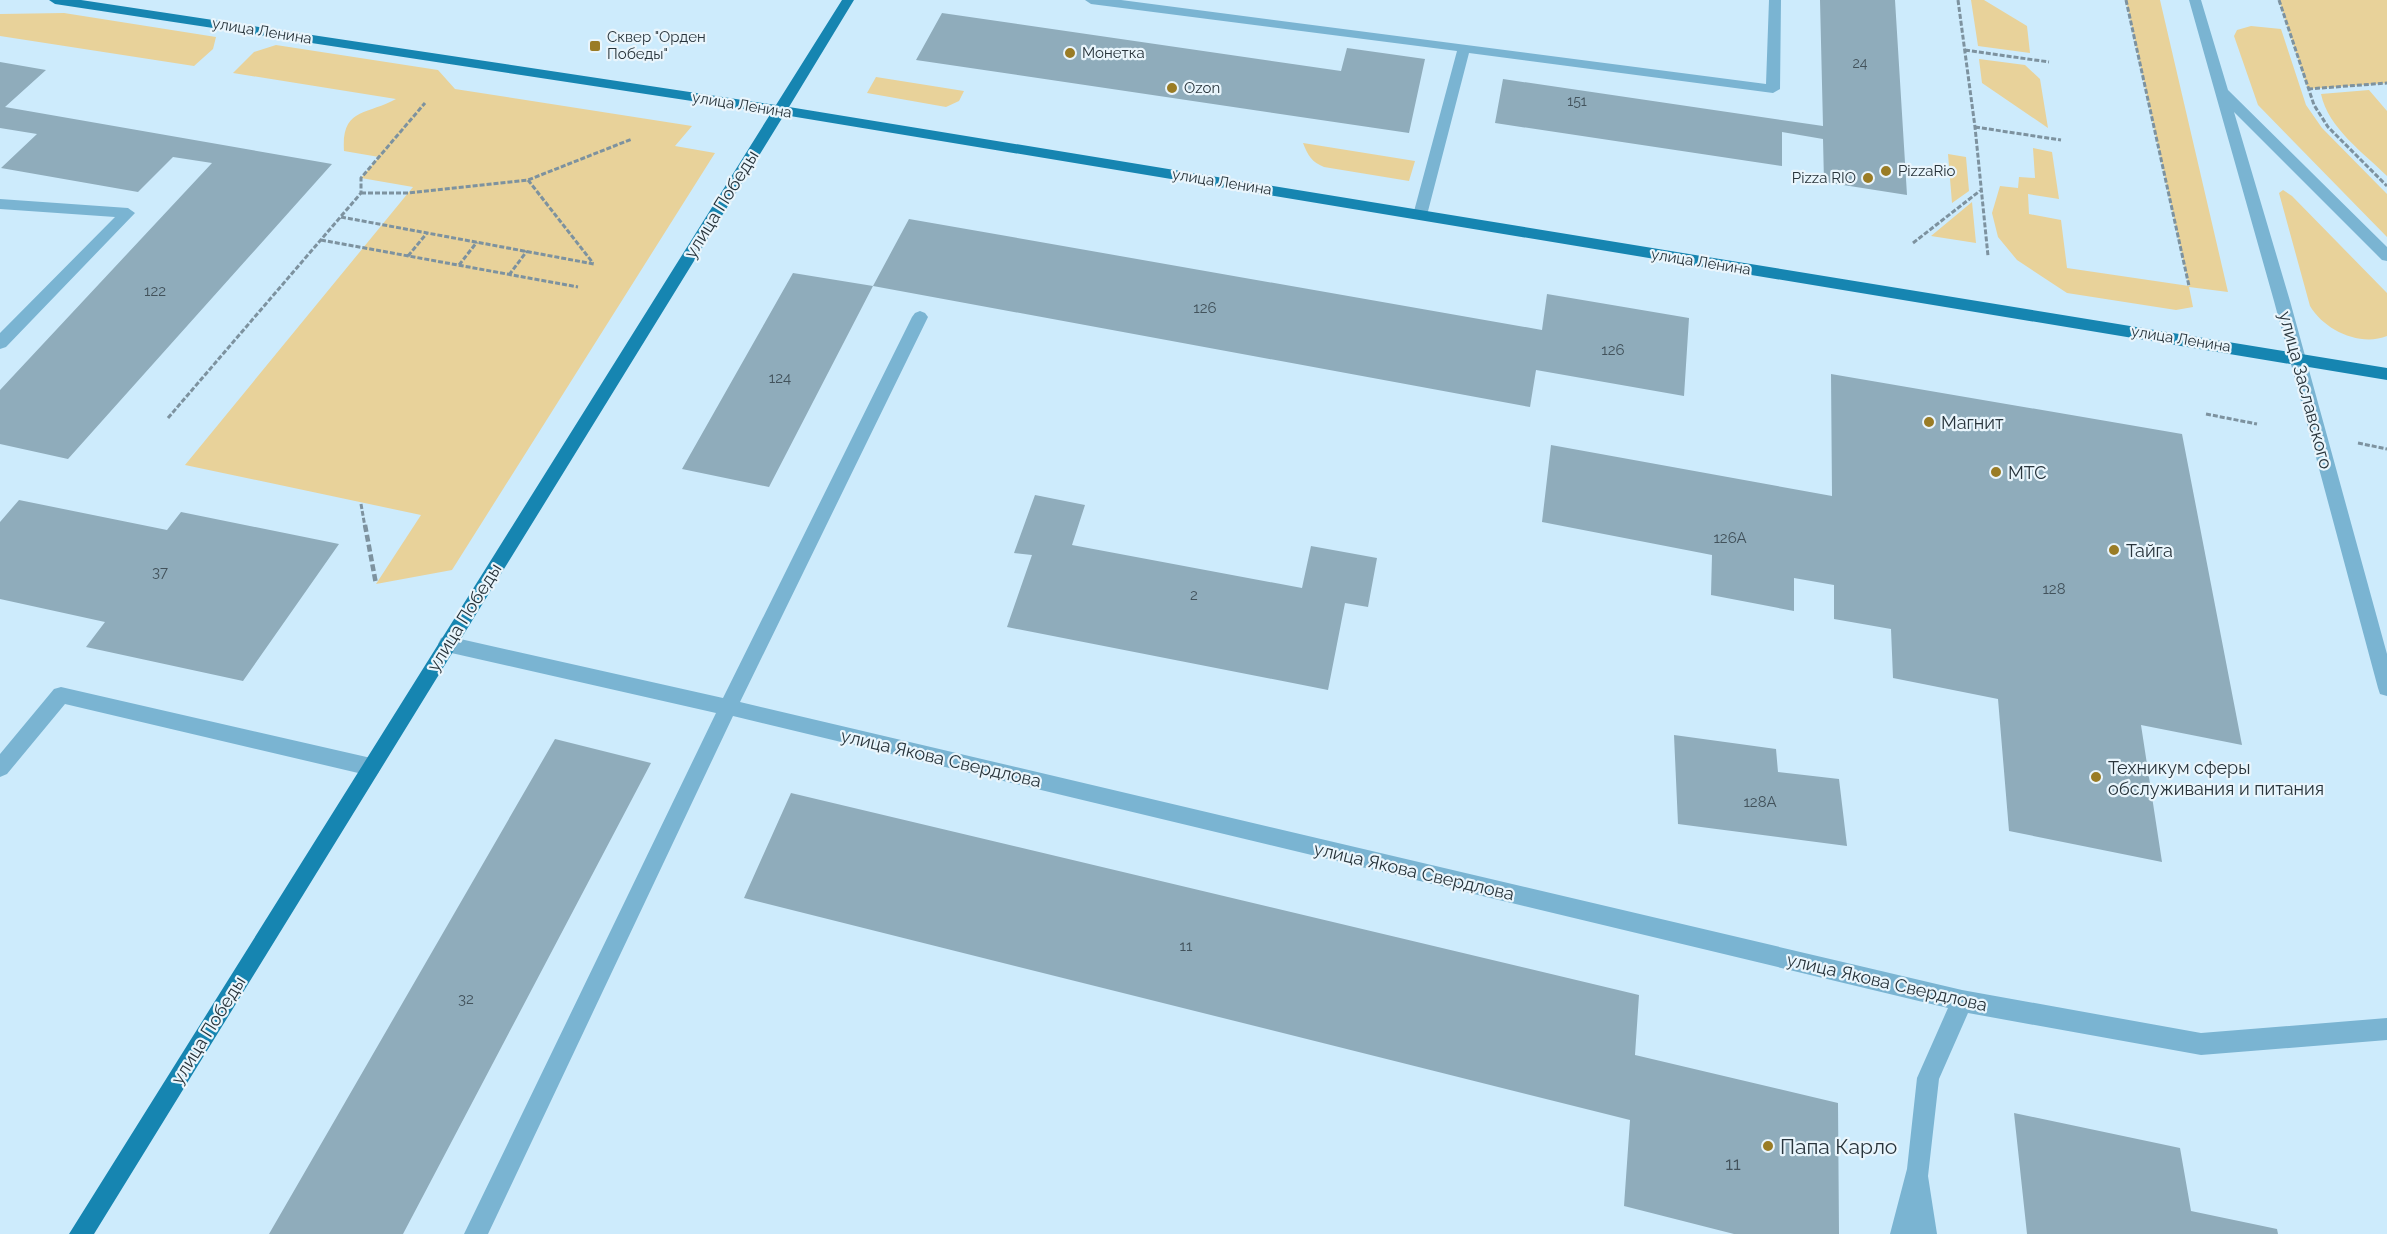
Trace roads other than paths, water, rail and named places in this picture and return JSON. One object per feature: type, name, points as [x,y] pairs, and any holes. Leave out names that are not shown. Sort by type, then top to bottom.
[{"type":"main road","name":"улица Ленина","points":[[55,0],[780,110],[2387,374]]},
{"type":"main road","name":"улица Победы","points":[[81,1234],[848,0]]},
{"type":"street","points":[[1091,0],[1773,89],[1775,0]]},
{"type":"street","name":"улица Заславского","points":[[2195,0],[2298,358],[2387,688]]},
{"type":"street","points":[[1420,215],[1464,48]]},
{"type":"street","name":"улица Заславского","points":[[2222,92],[2387,256]]},
{"type":"street","points":[[0,204],[128,213],[0,343]]},
{"type":"street","points":[[476,1234],[728,707],[921,317]]},
{"type":"street","name":"улица Якова Свердлова","points":[[447,644],[728,707],[1962,1001],[2201,1044],[2387,1029]]},
{"type":"street","points":[[0,768],[61,695],[371,767]]},
{"type":"street","points":[[1902,1234],[1918,1169],[1928,1078],[1962,1001]]},
{"type":"street","points":[[1918,1169],[1925,1234]]},
{"type":"place","name":"Сквер \"Орден Победы\"","points":[[595,46]]},
{"type":"place","name":"Монетка","points":[[1070,53]]},
{"type":"place","name":"Ozon","points":[[1172,88]]},
{"type":"place","name":"PizzaRio","points":[[1886,171]]},
{"type":"place","name":"Pizza RIO","points":[[1868,178]]},
{"type":"place","name":"Магнит","points":[[1929,422]]},
{"type":"place","name":"МТС","points":[[1996,472]]},
{"type":"place","name":"Тайга","points":[[2114,550]]},
{"type":"place","name":"Техникум сферы обслуживания и питания","points":[[2096,777]]},
{"type":"place","name":"Папа Карло","points":[[1768,1146]]}]
